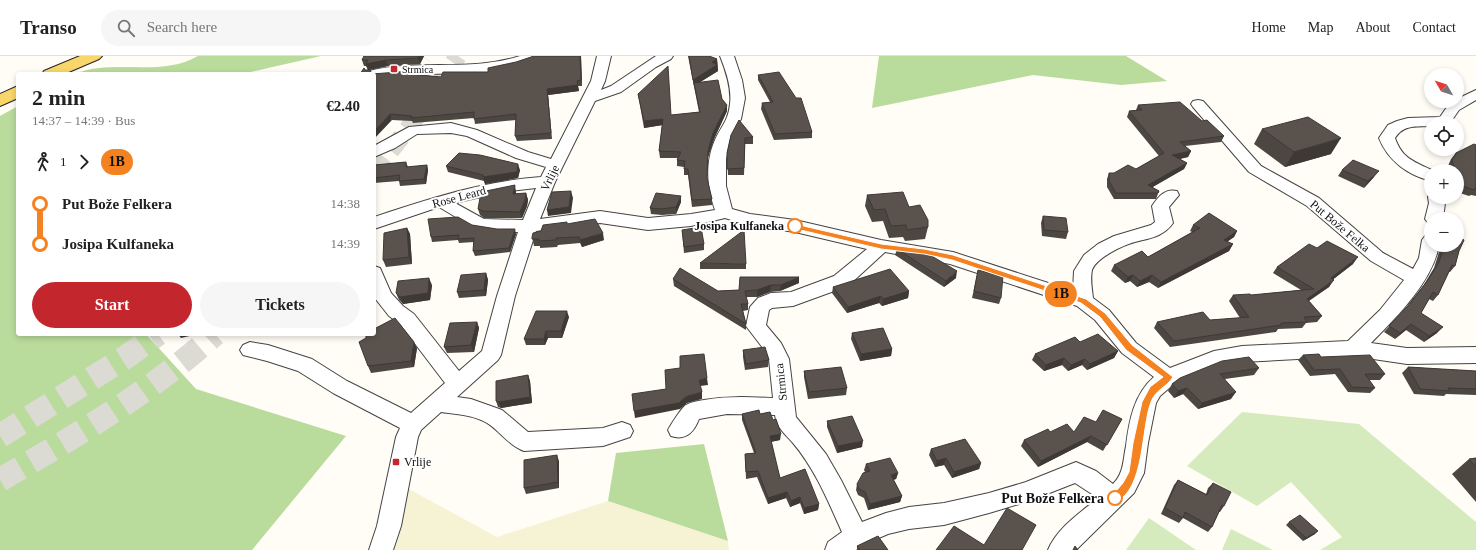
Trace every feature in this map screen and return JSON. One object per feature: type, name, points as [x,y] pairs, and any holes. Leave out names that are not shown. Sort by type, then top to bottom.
[{"type":"main road","points":[[55,72],[94,56]]},
{"type":"main road","points":[[0,101],[16,92]]},
{"type":"street","points":[[376,74],[394,71],[489,68],[533,56]]},
{"type":"street","name":"Vrlije","points":[[381,550],[389,526],[403,452],[413,424],[458,386],[491,355],[506,296],[529,226],[547,182],[598,81],[604,56]]},
{"type":"street","points":[[590,98],[616,89],[651,64],[666,56]]},
{"type":"street","points":[[726,213],[720,200],[717,183],[718,160],[722,140],[731,126],[737,102],[736,90],[727,56]]},
{"type":"street","points":[[1424,172],[1399,160],[1390,148],[1387,138],[1392,130],[1404,123],[1445,120],[1454,107],[1476,94]]},
{"type":"street","name":"Put Bože Felka","points":[[1198,104],[1255,169],[1313,202],[1377,257],[1416,279]]},
{"type":"street","points":[[376,151],[390,146],[407,133],[414,130],[451,128],[472,133],[522,155],[556,165]]},
{"type":"street","name":"Rose Leard","points":[[376,222],[479,190],[505,185],[547,182]]},
{"type":"street","points":[[1084,301],[1083,272],[1085,264],[1095,255],[1124,238],[1158,230],[1164,223],[1160,206],[1171,195]]},
{"type":"street","points":[[441,201],[480,224],[498,226],[529,226],[600,217],[648,224],[691,220],[726,213],[750,220],[795,226],[881,246],[953,258],[1084,301],[1102,315],[1129,348],[1168,377]]},
{"type":"street","name":"Strmica","points":[[856,536],[834,487],[804,441],[786,420],[783,407],[779,359],[774,348],[756,326],[760,307],[771,300],[793,299],[841,281],[881,246]]},
{"type":"street","points":[[1353,348],[1387,315],[1422,272],[1429,252]]},
{"type":"street","points":[[376,277],[383,296],[396,311],[407,319],[458,386]]},
{"type":"street","points":[[1060,550],[1076,532],[1115,498],[1126,486],[1133,473],[1137,443],[1146,402],[1153,390],[1168,377],[1214,359],[1242,354],[1353,348],[1407,356],[1476,355]]},
{"type":"street","points":[[250,350],[275,355],[306,365],[340,387],[413,424]]},
{"type":"street","points":[[438,403],[471,408],[494,416],[524,442],[602,437],[622,431]]},
{"type":"street","points":[[679,430],[687,423],[688,416],[693,411],[726,405],[783,407]]},
{"type":"street","points":[[837,550],[856,536],[886,524],[908,518],[944,514],[989,503],[1076,472],[1088,478],[1115,498]]},
{"type":"shaded area","points":[[407,488],[497,537],[608,501],[728,541],[729,550],[387,550]]},
{"type":"green space","points":[[198,56],[321,56],[251,72],[82,72],[105,68],[168,66]]},
{"type":"green space","points":[[879,56],[1126,56],[1167,81],[1121,85],[1033,75],[872,108]]},
{"type":"green space","points":[[16,107],[16,336],[148,336],[196,389],[346,436],[252,550],[0,550],[0,116]]},
{"type":"green space","points":[[1242,412],[1359,424],[1476,522],[1476,550],[1320,550],[1342,537],[1291,482],[1257,506],[1187,466]]},
{"type":"green space","points":[[704,444],[728,541],[608,501],[616,453]]},
{"type":"green space","points":[[1149,518],[1196,550],[1126,550]]},
{"type":"green space","points":[[1231,529],[1273,550],[1222,550]]},
{"type":"building","points":[[364,56],[419,56],[418,58],[386,60],[366,64],[368,60],[362,60]]},
{"type":"building","points":[[534,56],[580,56],[581,80],[577,81],[578,85],[547,89],[551,133],[515,136],[516,114],[474,119],[474,112],[411,118],[412,116],[390,114],[376,129],[376,74],[411,71],[409,74],[441,77],[443,72],[488,72],[488,68],[516,62]]},
{"type":"building","points":[[689,56],[709,56],[717,59],[712,62],[717,65],[693,80]]},
{"type":"building","points":[[668,66],[671,115],[700,112],[694,83],[718,80],[722,99],[727,105],[713,133],[708,151],[707,178],[712,199],[692,200],[688,169],[684,169],[685,161],[677,160],[681,152],[659,151],[663,119],[644,121],[638,94]]},
{"type":"building","points":[[364,68],[365,70],[370,70],[371,72],[361,72]]},
{"type":"building","points":[[779,72],[796,98],[801,98],[812,132],[775,134],[762,103],[773,102],[758,75]]},
{"type":"building","points":[[1180,102],[1202,121],[1207,120],[1224,136],[1180,142],[1191,151],[1172,155],[1187,163],[1148,185],[1159,191],[1158,193],[1116,193],[1109,181],[1109,173],[1114,173],[1128,165],[1136,169],[1164,153],[1129,111],[1142,110],[1138,105]]},
{"type":"building","points":[[1308,117],[1341,138],[1294,152],[1262,129]]},
{"type":"building","points":[[739,120],[753,137],[745,138],[744,168],[727,169],[727,153],[731,135]]},
{"type":"building","points":[[1474,144],[1476,145],[1476,189],[1475,188],[1474,190],[1464,186],[1464,164],[1453,164],[1452,161],[1454,156],[1464,156],[1464,149]]},
{"type":"building","points":[[459,153],[480,155],[518,164],[517,172],[483,177],[483,175],[446,166]]},
{"type":"building","points":[[1353,160],[1379,171],[1368,181],[1342,170]]},
{"type":"building","points":[[406,162],[406,167],[427,165],[424,179],[399,181],[400,175],[376,178],[376,165]]},
{"type":"building","points":[[515,185],[513,194],[526,193],[520,212],[483,211],[478,209],[481,192]]},
{"type":"building","points":[[571,191],[569,207],[547,210],[552,192]]},
{"type":"building","points":[[903,192],[909,207],[920,205],[928,220],[928,227],[907,230],[906,225],[891,226],[885,209],[874,210],[867,195]]},
{"type":"building","points":[[656,193],[681,196],[676,207],[661,209],[650,208]]},
{"type":"building","points":[[1209,213],[1237,231],[1224,240],[1233,244],[1161,282],[1152,275],[1140,281],[1133,275],[1128,277],[1114,265],[1142,251],[1148,257],[1200,228],[1193,225]]},
{"type":"building","points":[[1043,216],[1066,218],[1068,232],[1044,230]]},
{"type":"building","points":[[458,217],[472,225],[497,229],[515,229],[509,248],[473,251],[474,238],[458,239],[459,235],[431,237],[428,219]]},
{"type":"building","points":[[595,219],[603,233],[580,240],[579,237],[556,238],[556,240],[539,241],[539,239],[532,239],[533,233],[541,231],[543,225],[567,222],[567,224]]},
{"type":"building","points":[[701,227],[704,244],[684,247],[682,230]]},
{"type":"building","points":[[407,228],[409,257],[383,260],[384,233]]},
{"type":"building","points":[[744,230],[746,264],[700,263]]},
{"type":"building","points":[[1327,241],[1358,257],[1331,278],[1334,280],[1307,299],[1322,316],[1304,317],[1307,322],[1281,323],[1281,325],[1174,341],[1157,322],[1203,312],[1210,320],[1249,317],[1233,295],[1251,295],[1314,289],[1277,267],[1309,244],[1317,248]]},
{"type":"building","points":[[897,249],[930,255],[957,271],[946,281]]},
{"type":"building","points":[[1442,252],[1459,252],[1455,266],[1452,265],[1438,295],[1433,292],[1421,313],[1443,327],[1429,336],[1411,324],[1400,333],[1389,326],[1408,306],[1428,280],[1439,262]]},
{"type":"building","points":[[680,268],[718,291],[739,290],[740,277],[799,277],[781,285],[771,285],[757,290],[745,291],[748,304],[741,304],[746,324],[673,279]]},
{"type":"building","points":[[890,269],[909,291],[883,299],[881,296],[848,307],[833,287]]},
{"type":"building","points":[[978,270],[1003,276],[1001,298],[974,291]]},
{"type":"building","points":[[486,273],[484,290],[457,292],[461,275]]},
{"type":"building","points":[[429,278],[428,293],[400,297],[396,293],[398,281]]},
{"type":"building","points":[[536,311],[567,311],[561,331],[546,331],[544,339],[524,339]]},
{"type":"building","points":[[395,318],[414,342],[411,361],[368,366],[359,342],[366,338],[366,336],[376,336],[376,328]]},
{"type":"building","points":[[477,322],[471,345],[444,347],[450,323]]},
{"type":"building","points":[[883,328],[892,349],[861,354],[852,333]]},
{"type":"building","points":[[1098,334],[1118,351],[1090,364],[1085,359],[1071,365],[1064,358],[1046,365],[1035,354],[1075,337],[1080,342]]},
{"type":"building","points":[[765,347],[769,360],[746,364],[743,350]]},
{"type":"building","points":[[704,354],[707,378],[699,380],[702,392],[687,396],[679,403],[634,411],[632,394],[666,389],[665,370],[680,368],[680,356]]},
{"type":"building","points":[[1319,354],[1321,357],[1370,355],[1385,374],[1365,374],[1375,388],[1352,387],[1340,369],[1314,370],[1303,355]]},
{"type":"building","points":[[1249,357],[1259,368],[1220,374],[1236,392],[1202,403],[1187,388],[1178,391],[1172,384],[1180,378],[1222,361]]},
{"type":"building","points":[[841,367],[847,388],[809,392],[804,371]]},
{"type":"building","points":[[1408,367],[1476,371],[1476,389],[1448,388],[1450,391],[1420,389]]},
{"type":"building","points":[[528,375],[530,397],[499,402],[496,401],[496,381]]},
{"type":"building","points":[[759,410],[760,414],[770,412],[773,420],[776,419],[781,434],[770,436],[780,478],[805,469],[819,504],[804,508],[800,497],[791,501],[787,492],[768,498],[758,471],[746,472],[745,454],[756,453],[742,414]]},
{"type":"building","points":[[1103,410],[1122,419],[1107,445],[1091,436],[1041,461],[1024,440],[1048,429],[1050,432],[1067,424],[1074,432],[1084,417],[1096,422]]},
{"type":"building","points":[[852,416],[863,441],[838,446],[827,421]]},
{"type":"building","points":[[965,439],[981,463],[954,472],[946,458],[937,461],[931,449]]},
{"type":"building","points":[[557,455],[558,482],[524,488],[524,460]]},
{"type":"building","points":[[890,458],[898,473],[891,475],[902,496],[870,504],[865,492],[859,489],[857,484],[863,473],[870,471],[866,464]]},
{"type":"building","points":[[1476,458],[1476,467],[1469,459]]},
{"type":"building","points":[[1178,480],[1207,495],[1213,483],[1231,492],[1224,506],[1222,505],[1212,527],[1185,512],[1183,518],[1165,508]]},
{"type":"building","points":[[1007,508],[1036,525],[1022,550],[936,550],[954,526],[984,545]]},
{"type":"building","points":[[1300,515],[1318,531],[1306,538],[1289,522]]},
{"type":"building","points":[[878,536],[888,550],[860,550],[857,546]]},
{"type":"tunnel","points":[[376,118],[423,56]]},
{"type":"tunnel","points":[[376,169],[410,126],[458,56]]},
{"type":"tunnel","points":[[0,436],[126,357],[155,336]]},
{"type":"tunnel","points":[[0,480],[111,413],[165,375],[213,336]]},
{"type":"bus line","name":"1B","points":[[795,226],[881,246],[953,258],[1084,301],[1102,315],[1129,348],[1168,377],[1153,390],[1146,402],[1137,443],[1133,473],[1126,486],[1115,498]]},
{"type":"place","name":"Strmica","points":[[394,69]]},
{"type":"place","name":"Josipa Kulfaneka","points":[[795,226]]},
{"type":"place","name":"Vrlije","points":[[396,462]]},
{"type":"place","name":"Put Bože Felkera","points":[[1115,498]]}]
